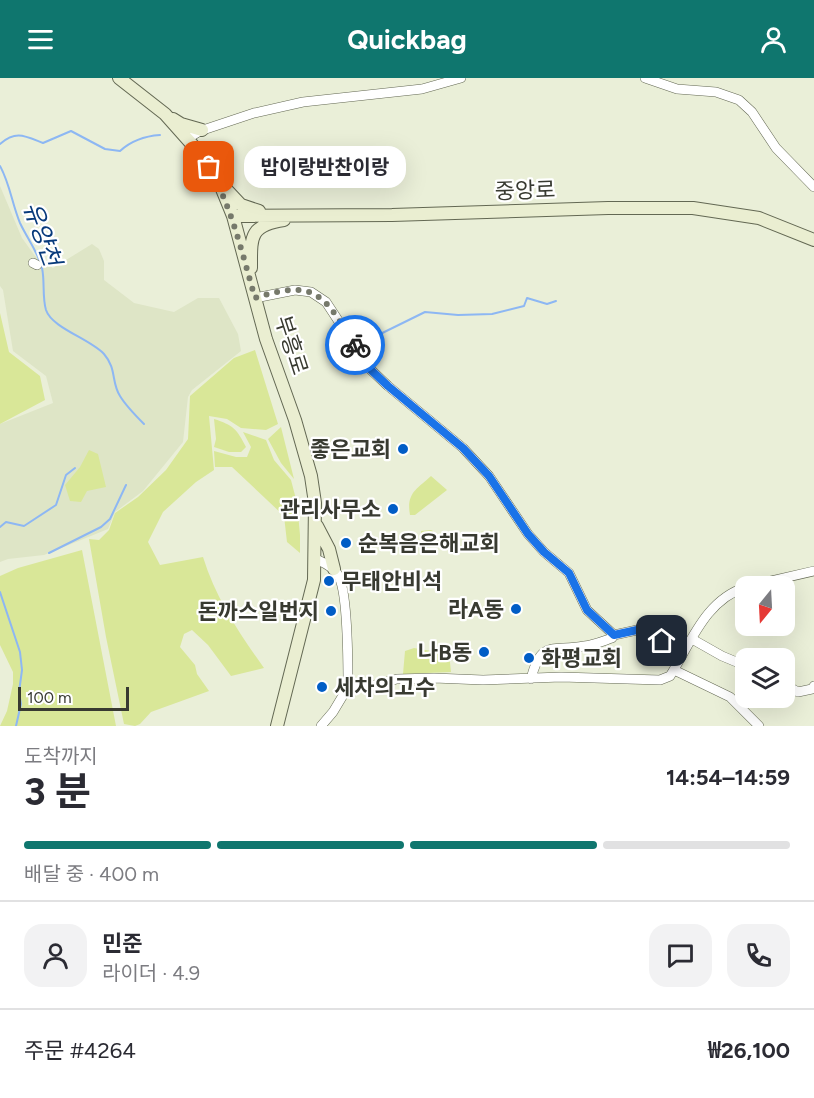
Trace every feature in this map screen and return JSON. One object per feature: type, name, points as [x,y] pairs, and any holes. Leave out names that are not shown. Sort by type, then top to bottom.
[{"type":"main road","name":"부흥로","points":[[119,78],[165,114],[197,150],[215,177],[233,216],[266,339],[305,453],[315,503],[314,580],[277,726]]},
{"type":"main road","points":[[165,114],[181,124],[202,130]]},
{"type":"main road","points":[[215,177],[241,205],[253,210],[287,215]]},
{"type":"main road","name":"중앙로","points":[[233,216],[693,208],[759,218],[814,240]]},
{"type":"main road","points":[[251,285],[250,243],[257,231],[267,224],[280,220],[325,215]]},
{"type":"main road","points":[[315,521],[334,569]]},
{"type":"street","points":[[187,138],[202,130],[254,113],[303,102],[422,89],[461,78]]},
{"type":"street","points":[[645,78],[668,87],[716,92],[740,100],[752,112],[776,148],[814,187]]},
{"type":"street","points":[[255,298],[295,290],[312,292],[326,302],[370,369],[463,448],[489,476],[528,534],[544,552],[569,573],[587,610],[614,635]]},
{"type":"street","points":[[316,560],[334,569],[340,577],[348,687],[333,712],[321,726]]},
{"type":"street","points":[[793,576],[814,571]]},
{"type":"street","points":[[348,687],[367,687],[397,679],[561,677],[660,680],[670,676],[684,649],[714,605],[735,591]]},
{"type":"street","points":[[531,679],[538,658],[546,650],[584,646],[612,638],[614,635],[637,630],[684,649]]},
{"type":"street","points":[[692,639],[735,661]]},
{"type":"street","points":[[674,670],[730,697],[759,726]]},
{"type":"street","points":[[795,690],[798,692],[812,689],[814,686]]},
{"type":"shaded area","points":[[0,186],[22,238],[35,256],[53,268],[92,244],[99,249],[104,261],[104,280],[134,303],[174,312],[198,298],[219,298],[238,334],[241,351],[192,390],[188,397],[183,442],[143,491],[115,512],[108,529],[44,555],[0,562],[0,424],[53,403],[46,376],[13,351],[3,290],[0,286]]},
{"type":"green space","points":[[0,313],[9,352],[40,376],[45,400],[0,424]]},
{"type":"green space","points":[[255,350],[278,424],[266,430],[241,428],[227,419],[209,416],[214,470],[196,482],[163,512],[148,542],[160,565],[203,557],[221,601],[264,668],[231,676],[208,645],[192,630],[184,634],[180,647],[195,665],[197,674],[209,691],[151,712],[135,726],[124,724],[89,539],[99,540],[109,530],[115,513],[138,497],[166,470],[188,439],[190,396],[234,358]]},
{"type":"green space","points":[[214,419],[226,423],[237,432],[246,447],[241,452],[229,452],[214,447],[216,439]]},
{"type":"green space","points":[[281,427],[294,479],[281,463],[268,439]]},
{"type":"green space","points":[[243,432],[266,440],[274,460],[291,480],[297,503],[300,553],[287,542],[284,516],[232,467],[215,467],[214,451],[236,457],[247,457],[251,447]]},
{"type":"green space","points":[[89,450],[98,454],[106,487],[87,491],[81,502],[70,501],[65,485],[80,467]]},
{"type":"green space","points":[[431,476],[447,490],[415,515],[410,515],[411,496]]},
{"type":"green space","points":[[431,530],[436,543],[434,547],[423,548],[421,531]]},
{"type":"green space","points":[[82,550],[116,726],[0,726],[7,711],[13,684],[13,672],[0,645],[0,576],[18,568]]},
{"type":"green space","points":[[448,643],[451,672],[403,674],[405,651],[414,648],[437,652]]},
{"type":"waterway","points":[[0,144],[16,136],[43,143],[71,131],[105,149],[120,151],[139,139],[160,135]]},
{"type":"waterway","name":"유양천","points":[[0,166],[20,223],[40,262],[46,310],[63,328],[104,354],[111,365],[117,391],[144,424]]},
{"type":"waterway","points":[[362,343],[425,312],[458,315],[492,314],[524,306],[527,298],[547,304],[556,301]]},
{"type":"waterway","name":"유양천","points":[[0,527],[6,522],[24,526],[56,505],[66,475],[75,468]]},
{"type":"waterway","points":[[49,553],[101,527],[110,519],[126,485]]},
{"type":"waterway","points":[[0,592],[20,652],[21,704],[16,726]]},
{"type":"way so far","points":[[209,167],[222,189],[233,216],[255,298],[295,290],[312,292],[326,302],[355,345]]},
{"type":"place","name":"밥이랑반찬이랑","points":[[209,167]]},
{"type":"place","name":"좋은교회","points":[[403,449]]},
{"type":"place","name":"관리사무소","points":[[393,509]]},
{"type":"place","name":"순복음은해교회","points":[[346,543]]},
{"type":"place","name":"무태안비석","points":[[329,581]]},
{"type":"place","name":"라A동","points":[[516,609]]},
{"type":"place","name":"돈까스일번지","points":[[331,611]]},
{"type":"place","name":"나B동","points":[[484,652]]},
{"type":"place","name":"화평교회","points":[[529,658]]},
{"type":"place","name":"세차의고수","points":[[322,687]]},
{"type":"route","points":[[355,345],[370,369],[453,438],[489,476],[528,534],[544,552],[569,573],[587,610],[614,635],[637,630],[662,641]]}]
